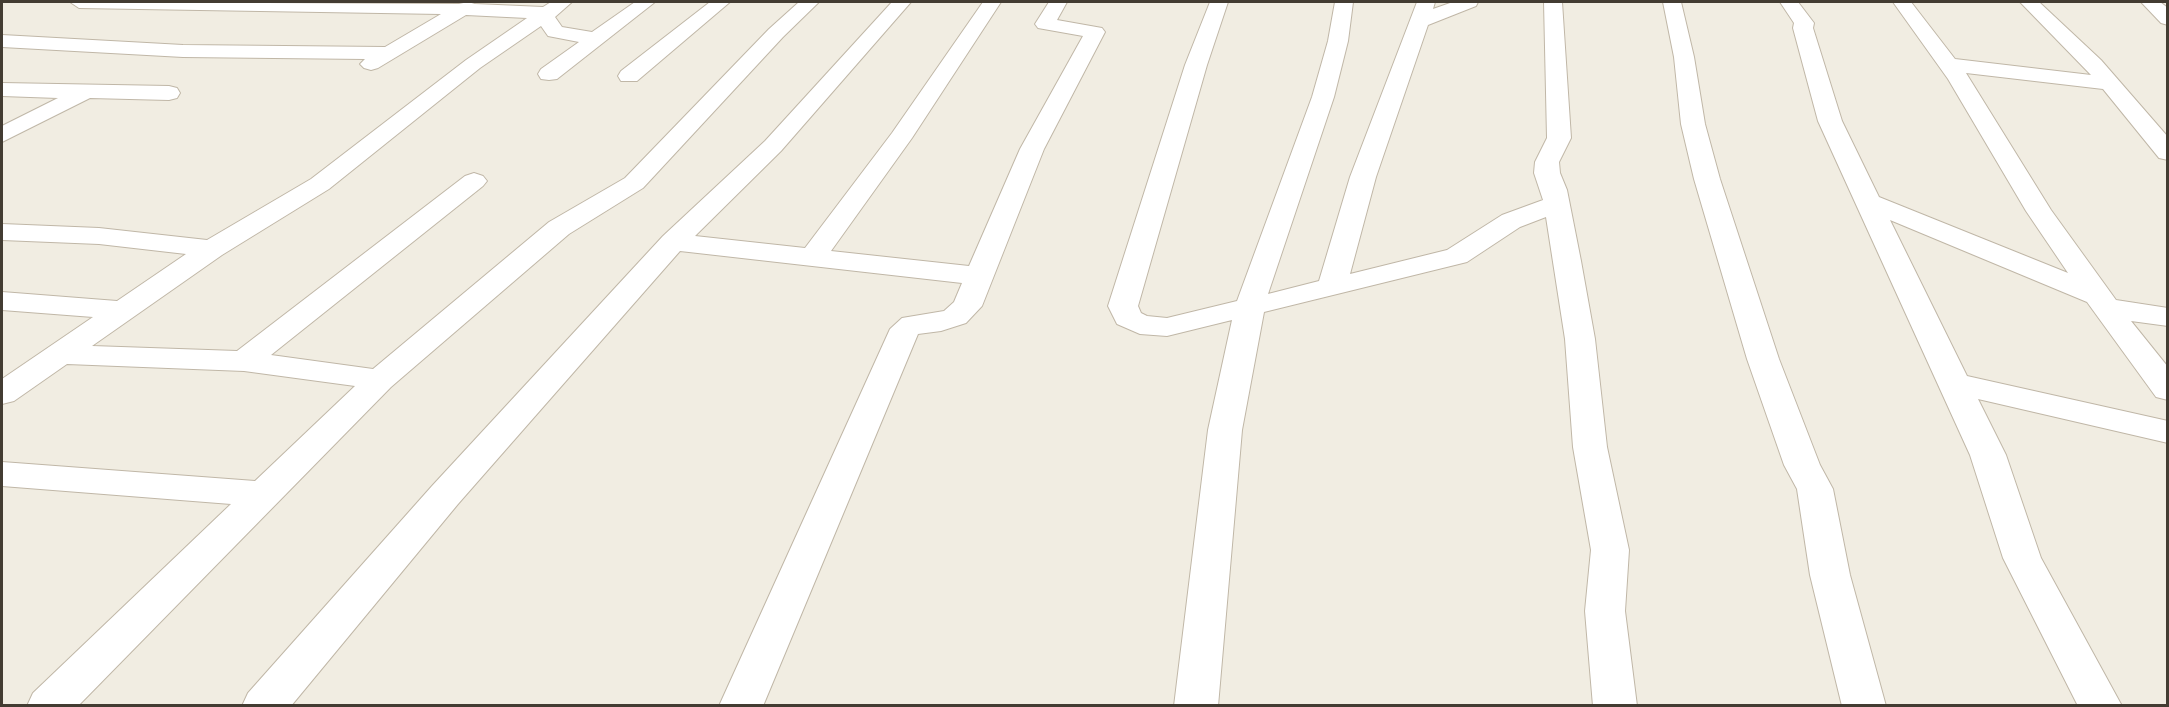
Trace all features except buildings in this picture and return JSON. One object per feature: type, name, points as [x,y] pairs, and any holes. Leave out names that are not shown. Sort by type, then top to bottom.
[{"type":"street","points":[[80,2],[470,5],[552,10]]},
{"type":"street","points":[[549,74],[646,2]]},
{"type":"street","points":[[629,76],[721,2]]},
{"type":"street","points":[[49,705],[380,380],[559,228],[634,183],[776,33],[810,2]]},
{"type":"street","points":[[264,705],[444,495],[673,242],[773,146],[902,2]]},
{"type":"street","points":[[813,257],[906,129],[992,2]]},
{"type":"street","points":[[741,705],[905,329],[913,324],[941,322],[962,312],[1032,149],[1095,32],[1046,24],[1058,2]]},
{"type":"street","points":[[1219,2],[1196,65],[1123,306],[1128,318],[1140,325],[1167,327],[1457,256],[1511,221],[1556,204]]},
{"type":"street","points":[[1196,705],[1225,430],[1250,306],[1259,273],[1323,97],[1338,41],[1344,2]]},
{"type":"street","points":[[1332,287],[1363,177],[1422,12],[1469,2]]},
{"type":"street","points":[[1553,2],[1559,138],[1547,162],[1547,173],[1556,204],[1580,339],[1590,447],[1610,550],[1605,611],[1615,705]]},
{"type":"street","points":[[1672,2],[1684,57],[1693,124],[1707,179],[1763,359],[1802,465],[1815,489],[1830,575],[1864,705]]},
{"type":"street","points":[[1789,2],[1804,23],[1803,28],[1830,121],[1988,456],[2022,558],[2100,705]]},
{"type":"street","points":[[1902,2],[1948,65],[2039,210],[2102,302],[2168,390]]},
{"type":"street","points":[[2029,2],[2094,64],[2168,153]]},
{"type":"street","points":[[2150,2],[2168,19]]},
{"type":"street","points":[[365,68],[470,5]]},
{"type":"street","points":[[552,10],[555,32],[596,39]]},
{"type":"street","points":[[2,393],[212,249],[320,184],[473,64],[552,10]]},
{"type":"street","points":[[2,41],[183,51],[390,53]]},
{"type":"street","points":[[1948,65],[2109,83]]},
{"type":"street","points":[[2,90],[169,93]]},
{"type":"street","points":[[2,135],[86,92]]},
{"type":"street","points":[[244,361],[474,181]]},
{"type":"street","points":[[1866,201],[2102,302],[2168,317]]},
{"type":"street","points":[[2,232],[99,236],[212,249]]},
{"type":"street","points":[[673,242],[978,276]]},
{"type":"street","points":[[2,302],[121,310]]},
{"type":"street","points":[[2,371],[45,363],[244,361],[380,380]]},
{"type":"street","points":[[1953,382],[2168,432]]},
{"type":"street","points":[[2,474],[262,494]]}]
